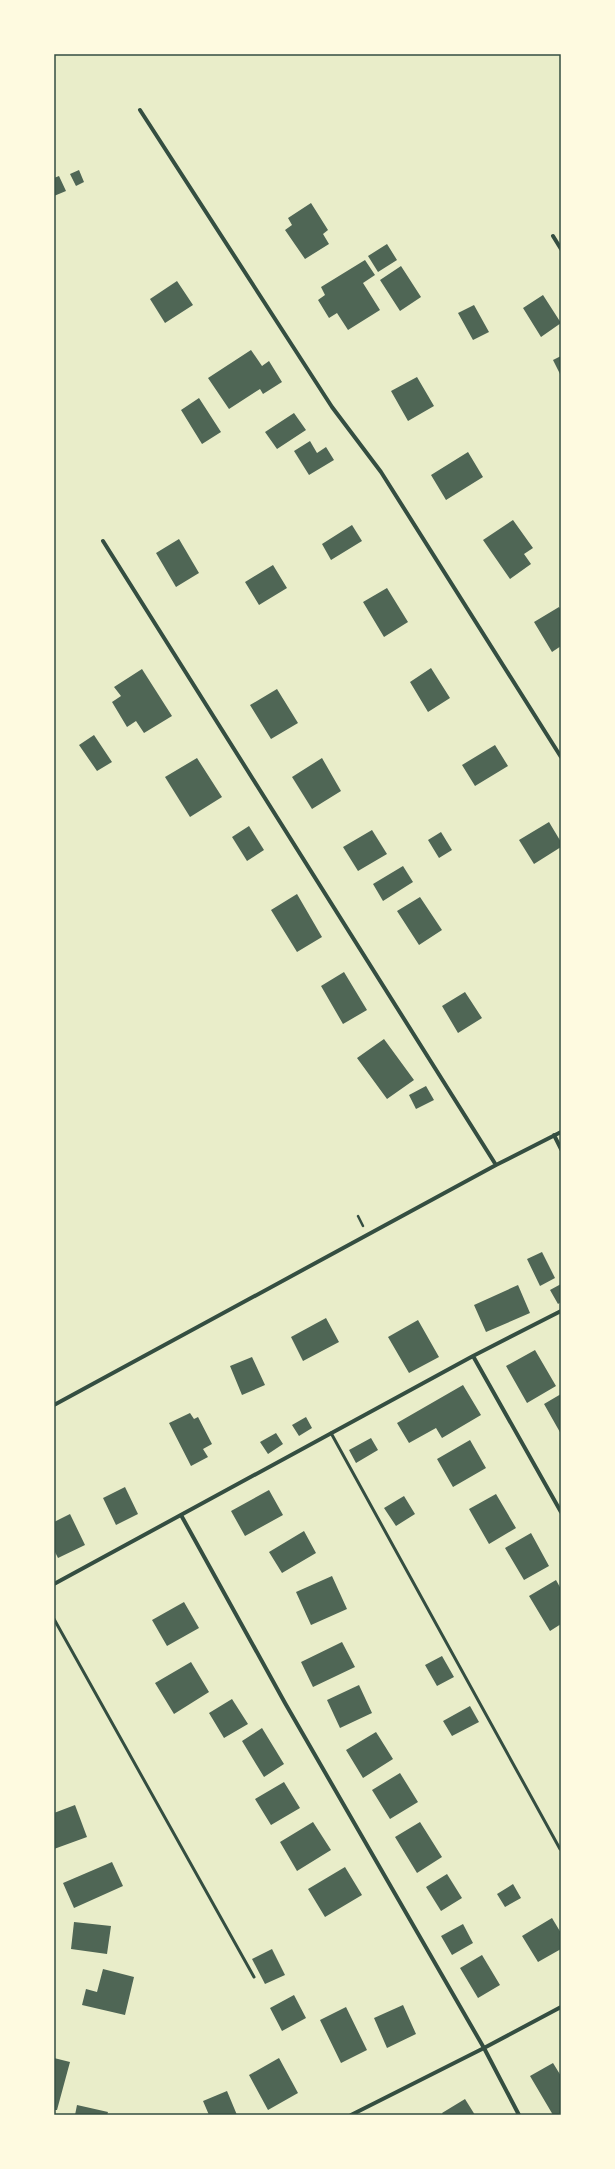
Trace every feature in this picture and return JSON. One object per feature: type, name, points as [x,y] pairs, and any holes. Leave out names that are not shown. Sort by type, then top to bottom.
[{"type":"street","points":[[140,110],[332,407],[381,472],[561,757]]},
{"type":"street","points":[[553,236],[561,250]]},
{"type":"street","points":[[103,541],[496,1165]]},
{"type":"street","points":[[54,1405],[496,1165],[561,1132]]},
{"type":"street","points":[[554,1135],[561,1150]]},
{"type":"street","points":[[54,1584],[473,1356],[561,1311]]},
{"type":"street","points":[[473,1356],[561,1512]]},
{"type":"street","points":[[181,1515],[285,1703],[484,2048],[519,2115]]},
{"type":"street","points":[[351,2115],[484,2048],[561,2007]]},
{"type":"lane","points":[[331,1434],[560,1849]]},
{"type":"lane","points":[[54,1619],[254,1977]]},
{"type":"building","points":[[79,170],[84,182],[76,186],[70,174]]},
{"type":"building","points":[[59,176],[66,191],[54,196],[54,178]]},
{"type":"building","points":[[311,203],[328,230],[323,234],[329,244],[305,259],[285,230],[292,225],[288,218]]},
{"type":"building","points":[[387,244],[397,260],[378,272],[368,256]]},
{"type":"building","points":[[365,260],[375,275],[363,283],[380,310],[348,330],[337,313],[329,318],[318,300],[325,295],[321,287]]},
{"type":"building","points":[[401,266],[421,297],[400,311],[380,280]]},
{"type":"building","points":[[177,281],[193,305],[165,323],[150,299]]},
{"type":"building","points":[[543,295],[561,323],[541,337],[523,308]]},
{"type":"building","points":[[474,305],[489,332],[473,340],[458,313]]},
{"type":"building","points":[[251,350],[262,366],[269,361],[282,382],[263,394],[260,389],[229,409],[208,378]]},
{"type":"building","points":[[561,356],[561,376],[553,360]]},
{"type":"building","points":[[417,377],[434,406],[408,421],[391,391]]},
{"type":"building","points":[[199,398],[221,432],[202,444],[181,410]]},
{"type":"building","points":[[294,413],[306,430],[277,449],[265,432]]},
{"type":"building","points":[[310,441],[317,453],[326,447],[334,460],[309,475],[294,451]]},
{"type":"building","points":[[468,452],[483,477],[446,500],[431,475]]},
{"type":"building","points":[[513,520],[533,548],[524,554],[531,564],[510,579],[483,540]]},
{"type":"building","points":[[352,525],[362,541],[331,560],[322,544]]},
{"type":"building","points":[[179,539],[199,573],[176,587],[156,553]]},
{"type":"building","points":[[273,565],[287,588],[259,605],[245,582]]},
{"type":"building","points":[[387,588],[408,622],[384,637],[363,602]]},
{"type":"building","points":[[559,607],[561,611],[561,646],[552,652],[534,622]]},
{"type":"building","points":[[431,668],[450,698],[428,712],[410,682]]},
{"type":"building","points":[[142,669],[172,716],[144,733],[136,721],[127,727],[112,702],[121,696],[114,687]]},
{"type":"building","points":[[277,689],[298,723],[271,739],[250,705]]},
{"type":"building","points":[[94,735],[112,762],[97,771],[79,745]]},
{"type":"building","points":[[495,745],[508,766],[475,786],[462,765]]},
{"type":"building","points":[[197,758],[222,797],[190,817],[165,777]]},
{"type":"building","points":[[322,758],[341,791],[312,809],[292,777]]},
{"type":"building","points":[[549,822],[561,842],[561,847],[534,864],[519,840]]},
{"type":"building","points":[[249,826],[264,850],[247,861],[232,837]]},
{"type":"building","points":[[372,830],[387,854],[358,871],[343,847]]},
{"type":"building","points":[[441,832],[452,850],[439,858],[428,840]]},
{"type":"building","points":[[403,866],[413,882],[383,901],[373,884]]},
{"type":"building","points":[[297,894],[322,937],[297,952],[271,910]]},
{"type":"building","points":[[420,897],[442,930],[419,945],[397,911]]},
{"type":"building","points":[[344,972],[367,1010],[343,1024],[321,986]]},
{"type":"building","points":[[465,992],[482,1018],[458,1033],[442,1006]]},
{"type":"building","points":[[384,1039],[414,1080],[387,1099],[357,1058]]},
{"type":"building","points":[[426,1086],[434,1100],[416,1109],[409,1095]]},
{"type":"building","points":[[542,1252],[555,1278],[540,1286],[527,1259]]},
{"type":"building","points":[[561,1284],[561,1302],[558,1304],[550,1290]]},
{"type":"building","points":[[518,1285],[530,1313],[486,1332],[474,1305]]},
{"type":"building","points":[[326,1318],[339,1342],[303,1361],[291,1337]]},
{"type":"building","points":[[418,1320],[439,1357],[409,1373],[388,1337]]},
{"type":"building","points":[[535,1350],[556,1386],[527,1403],[506,1366]]},
{"type":"building","points":[[252,1357],[265,1385],[242,1395],[230,1366]]},
{"type":"building","points":[[463,1385],[481,1415],[442,1438],[436,1428],[409,1443],[397,1423]]},
{"type":"building","points":[[561,1394],[561,1434],[544,1404]]},
{"type":"building","points":[[190,1413],[194,1419],[198,1417],[212,1444],[203,1449],[208,1457],[191,1466],[169,1423]]},
{"type":"building","points":[[306,1417],[312,1428],[299,1436],[292,1425]]},
{"type":"building","points":[[276,1433],[283,1444],[268,1454],[260,1442]]},
{"type":"building","points":[[371,1438],[378,1450],[356,1463],[349,1450]]},
{"type":"building","points":[[470,1440],[486,1468],[453,1487],[437,1459]]},
{"type":"building","points":[[125,1487],[138,1514],[116,1525],[103,1498]]},
{"type":"building","points":[[269,1490],[283,1515],[245,1536],[231,1511]]},
{"type":"building","points":[[496,1494],[516,1528],[489,1544],[469,1509]]},
{"type":"building","points":[[404,1496],[415,1514],[396,1526],[384,1508]]},
{"type":"building","points":[[70,1514],[85,1545],[58,1558],[54,1550],[54,1522]]},
{"type":"building","points":[[304,1531],[316,1553],[282,1573],[269,1552]]},
{"type":"building","points":[[531,1533],[549,1566],[524,1580],[505,1548]]},
{"type":"building","points":[[332,1576],[347,1609],[311,1625],[296,1592]]},
{"type":"building","points":[[556,1580],[561,1589],[561,1624],[550,1631],[529,1596]]},
{"type":"building","points":[[184,1602],[199,1628],[167,1646],[152,1620]]},
{"type":"building","points":[[342,1642],[355,1667],[313,1687],[301,1662]]},
{"type":"building","points":[[442,1656],[454,1677],[437,1686],[425,1665]]},
{"type":"building","points":[[191,1662],[209,1692],[174,1714],[155,1683]]},
{"type":"building","points":[[359,1685],[372,1713],[340,1728],[327,1700]]},
{"type":"building","points":[[232,1699],[248,1724],[224,1738],[209,1713]]},
{"type":"building","points":[[470,1706],[479,1722],[452,1736],[443,1721]]},
{"type":"building","points":[[262,1728],[284,1764],[264,1777],[242,1741]]},
{"type":"building","points":[[376,1732],[393,1759],[363,1778],[346,1750]]},
{"type":"building","points":[[400,1773],[418,1802],[390,1819],[372,1790]]},
{"type":"building","points":[[284,1782],[300,1808],[271,1825],[255,1799]]},
{"type":"building","points":[[75,1805],[87,1837],[54,1849],[54,1813]]},
{"type":"building","points":[[313,1822],[331,1850],[297,1871],[280,1842]]},
{"type":"building","points":[[420,1822],[442,1857],[417,1873],[395,1837]]},
{"type":"building","points":[[112,1862],[123,1886],[74,1908],[63,1883]]},
{"type":"building","points":[[345,1867],[362,1895],[325,1917],[308,1889]]},
{"type":"building","points":[[447,1874],[462,1898],[441,1911],[426,1887]]},
{"type":"building","points":[[513,1884],[521,1898],[505,1907],[497,1894]]},
{"type":"building","points":[[552,1918],[561,1933],[561,1949],[538,1962],[522,1936]]},
{"type":"building","points":[[74,1922],[111,1926],[107,1954],[71,1949]]},
{"type":"building","points":[[463,1924],[473,1943],[452,1955],[441,1936]]},
{"type":"building","points":[[272,1949],[285,1975],[265,1984],[252,1959]]},
{"type":"building","points":[[482,1955],[500,1985],[478,1998],[460,1968]]},
{"type":"building","points":[[103,1969],[134,1977],[125,2015],[82,2005],[86,1989],[97,1992]]},
{"type":"building","points":[[294,1995],[306,2018],[282,2031],[270,2008]]},
{"type":"building","points":[[403,2005],[416,2034],[387,2048],[374,2018]]},
{"type":"building","points":[[346,2007],[367,2050],[341,2063],[320,2020]]},
{"type":"building","points":[[54,2058],[70,2062],[57,2110],[54,2110]]},
{"type":"building","points":[[279,2058],[298,2093],[268,2110],[249,2075]]},
{"type":"building","points":[[553,2063],[561,2076],[561,2115],[553,2115],[530,2076]]},
{"type":"building","points":[[227,2091],[237,2115],[209,2115],[203,2101]]},
{"type":"building","points":[[465,2099],[475,2115],[443,2115],[442,2113]]},
{"type":"building","points":[[77,2105],[108,2112],[107,2115],[75,2115]]}]
